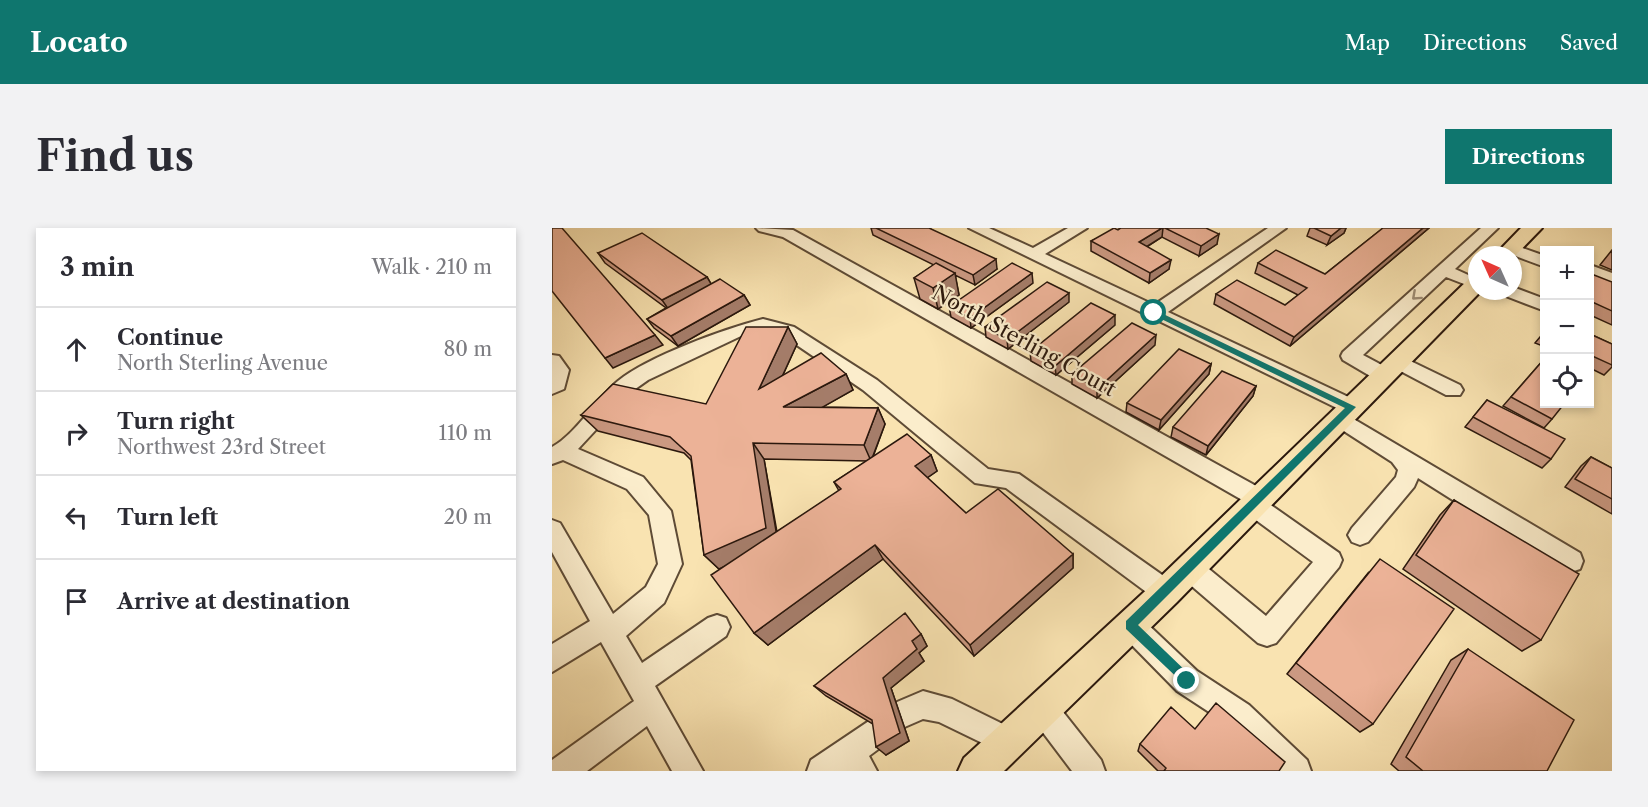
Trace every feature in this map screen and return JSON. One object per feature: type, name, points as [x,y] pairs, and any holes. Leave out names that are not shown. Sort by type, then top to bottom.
[{"type":"main road","points":[[977,771],[1166,592],[1468,291]]},
{"type":"street","name":"North Sterling Court","points":[[764,228],[793,231],[1256,502],[1330,560],[1268,634],[1189,568]]},
{"type":"street","points":[[977,228],[1154,313],[1346,413],[1400,456],[1571,561]]},
{"type":"street","points":[[1033,255],[1079,228]]},
{"type":"street","points":[[1154,313],[1278,228]]},
{"type":"street","points":[[1453,390],[1350,356],[1490,228]]},
{"type":"street","points":[[1517,243],[1540,248]]},
{"type":"street","points":[[1517,243],[1540,259]]},
{"type":"street","points":[[1444,270],[1468,280]]},
{"type":"street","points":[[1594,272],[1612,279]]},
{"type":"street","points":[[1594,281],[1612,288]]},
{"type":"street","points":[[1522,296],[1540,304]]},
{"type":"street","points":[[552,659],[608,629],[655,595],[670,564],[660,511],[635,483],[557,453],[624,387],[641,375],[735,332],[763,326],[788,331],[870,385],[983,477],[1011,480],[1166,592]]},
{"type":"street","points":[[552,361],[559,370],[557,384],[552,387]]},
{"type":"street","points":[[1360,535],[1406,481],[1409,469],[1400,456]]},
{"type":"street","points":[[552,530],[688,771]]},
{"type":"street","points":[[1130,625],[1187,681],[1239,715],[1296,771]]},
{"type":"street","points":[[562,771],[717,627]]},
{"type":"street","points":[[822,771],[855,762],[891,722],[923,705],[942,708],[1007,741]]},
{"type":"street","points":[[1042,708],[1090,771]]},
{"type":"building","points":[[552,228],[562,228],[655,335],[605,358],[552,291]]},
{"type":"building","points":[[876,228],[929,228],[996,259],[973,275]]},
{"type":"building","points":[[1114,228],[1118,230],[1121,228],[1162,228],[1139,242],[1171,260],[1150,273],[1091,241]]},
{"type":"building","points":[[1165,228],[1206,228],[1219,234],[1201,246]]},
{"type":"building","points":[[1314,228],[1341,228],[1331,236]]},
{"type":"building","points":[[1383,228],[1423,228],[1294,337],[1216,294],[1237,280],[1285,305],[1307,288],[1258,263],[1276,250],[1325,274]]},
{"type":"building","points":[[642,233],[707,277],[662,300],[598,253]]},
{"type":"building","points":[[936,263],[955,273],[933,288],[914,278]]},
{"type":"building","points":[[1012,263],[1032,273],[970,318],[949,307]]},
{"type":"building","points":[[1594,275],[1612,282],[1612,311],[1594,303]]},
{"type":"building","points":[[720,279],[744,295],[671,336],[647,319]]},
{"type":"building","points":[[1047,282],[1069,293],[1007,340],[985,327]]},
{"type":"building","points":[[1091,303],[1115,315],[1055,366],[1030,352]]},
{"type":"building","points":[[1132,323],[1156,335],[1097,389],[1072,374]]},
{"type":"building","points":[[746,327],[788,327],[759,389],[821,353],[846,374],[783,407],[878,408],[864,445],[753,443],[766,528],[704,555],[691,456],[670,437],[581,415],[613,384],[706,404]]},
{"type":"building","points":[[1594,336],[1612,344],[1612,365],[1594,357]]},
{"type":"building","points":[[1179,349],[1211,364],[1161,420],[1127,403]]},
{"type":"building","points":[[1540,364],[1540,408],[1561,408],[1552,419],[1511,397]]},
{"type":"building","points":[[1222,371],[1256,386],[1208,446],[1173,427]]},
{"type":"building","points":[[1487,400],[1565,439],[1551,459],[1473,417]]},
{"type":"building","points":[[907,434],[931,455],[915,466],[966,513],[998,489],[1073,554],[970,645],[875,545],[754,633],[711,575],[841,489],[834,482]]},
{"type":"building","points":[[1591,457],[1612,468],[1612,499],[1575,479]]},
{"type":"building","points":[[1454,500],[1579,574],[1541,640],[1416,555]]},
{"type":"building","points":[[1380,559],[1454,609],[1373,724],[1296,663]]},
{"type":"building","points":[[905,613],[921,634],[912,641],[917,649],[883,678],[900,733],[876,747],[872,720],[814,686]]},
{"type":"building","points":[[1468,649],[1574,720],[1547,771],[1423,771],[1406,757]]},
{"type":"building","points":[[1216,703],[1285,762],[1279,771],[1164,771],[1166,768],[1140,744],[1171,707],[1195,729]]},
{"type":"route","points":[[1154,313],[1352,407],[1130,625],[1187,681]]}]
